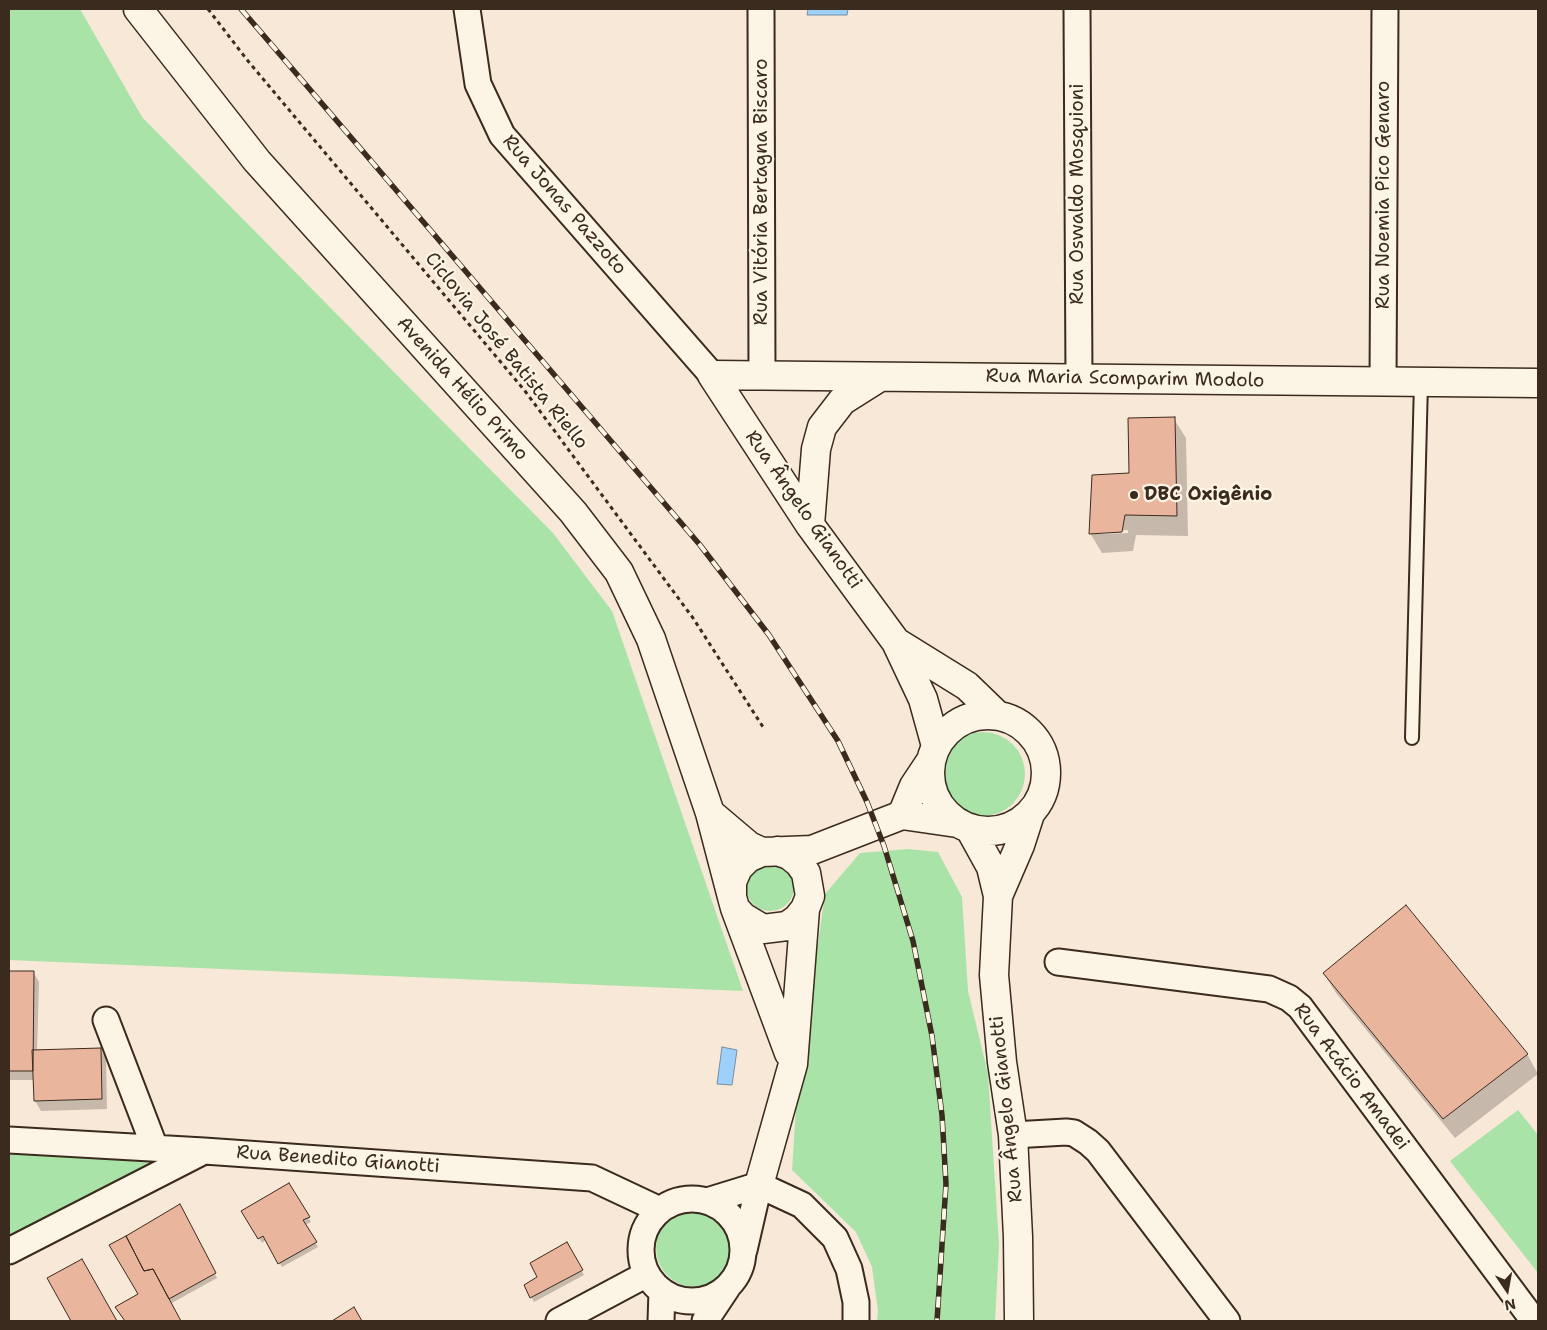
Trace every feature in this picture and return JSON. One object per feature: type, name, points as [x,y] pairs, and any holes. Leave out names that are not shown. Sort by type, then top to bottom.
[{"type":"street","name":"Avenida Hélio Primo","points":[[138,9],[256,161],[573,512],[619,572],[650,639],[710,813],[734,902],[793,1064]]},
{"type":"street","name":"Rua Jonas Pazzoto","points":[[467,9],[478,84],[502,135],[712,375]]},
{"type":"street","name":"Rua Vitória Bertagna Biscaro","points":[[761,9],[762,376]]},
{"type":"street","name":"Rua Oswaldo Mosquioni","points":[[1076,9],[1079,379]]},
{"type":"street","name":"Rua Noemia Pico Genaro","points":[[1384,382],[1386,9]]},
{"type":"street","name":"Rua Maria Scomparim Modolo","points":[[712,375],[1538,383]]},
{"type":"street","name":"Rua Ângelo Gianotti","points":[[712,375],[810,526],[896,642],[923,699],[933,754]]},
{"type":"street","points":[[810,526],[816,448],[822,427],[842,401],[880,377]]},
{"type":"street","name":"Rua Ângelo Gianotti","points":[[896,642],[967,686],[997,715]]},
{"type":"street","points":[[838,841],[826,858],[807,902],[797,919],[787,926],[764,928],[743,917],[734,902],[732,882],[738,868],[748,858],[770,852],[812,850],[902,815],[985,832],[1002,830],[1017,824],[1030,814],[1041,798],[1046,779],[1045,760],[1038,742],[1015,720],[997,715],[972,716],[958,723],[945,733],[914,786],[902,815]]},
{"type":"street","points":[[933,754],[929,780],[934,797],[943,812],[963,826]]},
{"type":"street","points":[[705,1321],[740,1268],[759,1184],[793,1064],[807,902],[806,873],[799,863],[789,855],[749,846],[710,813]]},
{"type":"street","name":"Rua Ângelo Gianotti","points":[[998,896],[1020,845],[1030,814]]},
{"type":"street","name":"Rua Ângelo Gianotti","points":[[963,826],[991,867],[998,896],[994,975],[1002,1062],[1013,1135],[1018,1236],[1019,1321]]},
{"type":"street","name":"Rua Acácio Amadei","points":[[1058,962],[1269,989],[1290,998],[1300,1007],[1534,1321]]},
{"type":"street","points":[[106,1020],[155,1148]]},
{"type":"street","points":[[1013,1135],[1066,1132],[1074,1134],[1093,1146],[1227,1321]]},
{"type":"street","name":"Rua Benedito Gianotti","points":[[9,1140],[204,1151],[592,1178],[660,1210]]},
{"type":"street","points":[[9,1251],[204,1151]]},
{"type":"street","points":[[706,1201],[759,1184],[802,1205],[835,1238],[849,1269],[856,1302],[856,1321]]},
{"type":"street","points":[[661,1321],[654,1282],[640,1251],[643,1235],[649,1221],[660,1210],[675,1201],[690,1199],[706,1201],[722,1208],[734,1220],[741,1235],[743,1254]]},
{"type":"street","points":[[654,1282],[675,1298],[690,1300],[705,1299],[719,1293],[731,1282]]},
{"type":"street","points":[[560,1321],[654,1282]]},
{"type":"lane","points":[[1412,738],[1420,382]]},
{"type":"path","name":"Ciclovia José Batista Riello","points":[[208,9],[248,61],[525,391],[693,618],[763,727]]},
{"type":"green space","points":[[9,9],[80,9],[142,117],[553,533],[612,611],[743,991],[9,960]]},
{"type":"green space","points":[[983,732],[999,735],[1013,744],[1022,758],[1025,774],[1022,790],[1013,804],[999,813],[983,816],[967,813],[953,804],[944,790],[941,774],[944,758],[953,744],[967,735]]},
{"type":"green space","points":[[908,849],[938,852],[962,897],[968,991],[988,1074],[999,1245],[995,1321],[877,1321],[878,1311],[872,1267],[856,1232],[792,1170],[797,1092],[825,894],[860,853]]},
{"type":"green space","points":[[770,863],[779,865],[787,870],[792,878],[794,887],[792,896],[787,904],[779,909],[770,911],[761,909],[753,904],[748,896],[746,887],[748,878],[753,870],[761,865]]},
{"type":"green space","points":[[1518,1110],[1538,1135],[1538,1273],[1450,1161]]},
{"type":"green space","points":[[9,1153],[161,1161],[9,1239]]},
{"type":"green space","points":[[695,1209],[710,1212],[727,1226],[731,1233],[734,1248],[731,1263],[717,1280],[710,1284],[695,1287],[680,1284],[663,1270],[659,1263],[656,1248],[659,1233],[673,1216],[680,1212]]},
{"type":"water","points":[[808,9],[848,9],[847,15],[807,15]]},
{"type":"water","points":[[722,1047],[737,1050],[732,1085],[717,1084]]},
{"type":"building","name":"DBC Oxigênio","points":[[1175,417],[1177,516],[1125,515],[1122,532],[1089,534],[1092,475],[1129,473],[1128,418]]},
{"type":"building","points":[[1406,905],[1528,1054],[1443,1119],[1323,973]]},
{"type":"building","points":[[9,971],[34,971],[33,1071],[9,1071]]},
{"type":"building","points":[[101,1048],[102,1099],[34,1101],[32,1050]]},
{"type":"building","points":[[289,1183],[310,1217],[303,1220],[317,1242],[278,1264],[263,1236],[258,1239],[241,1211]]},
{"type":"building","points":[[180,1204],[216,1273],[169,1299],[153,1269],[144,1271],[126,1236]]},
{"type":"building","points":[[126,1236],[144,1271],[153,1269],[181,1321],[125,1321],[115,1307],[138,1294],[109,1245]]},
{"type":"building","points":[[567,1242],[583,1270],[530,1298],[524,1285],[537,1277],[530,1263]]},
{"type":"building","points":[[82,1259],[117,1321],[71,1321],[47,1278]]},
{"type":"building","points":[[354,1307],[362,1321],[332,1321]]},
{"type":"railway","points":[[241,9],[700,545],[769,635],[838,741],[867,802],[884,846],[913,941],[932,1036],[942,1115],[946,1184],[937,1321]]},
{"type":"place","name":"DBC Oxigênio","points":[[1134,495]]}]
